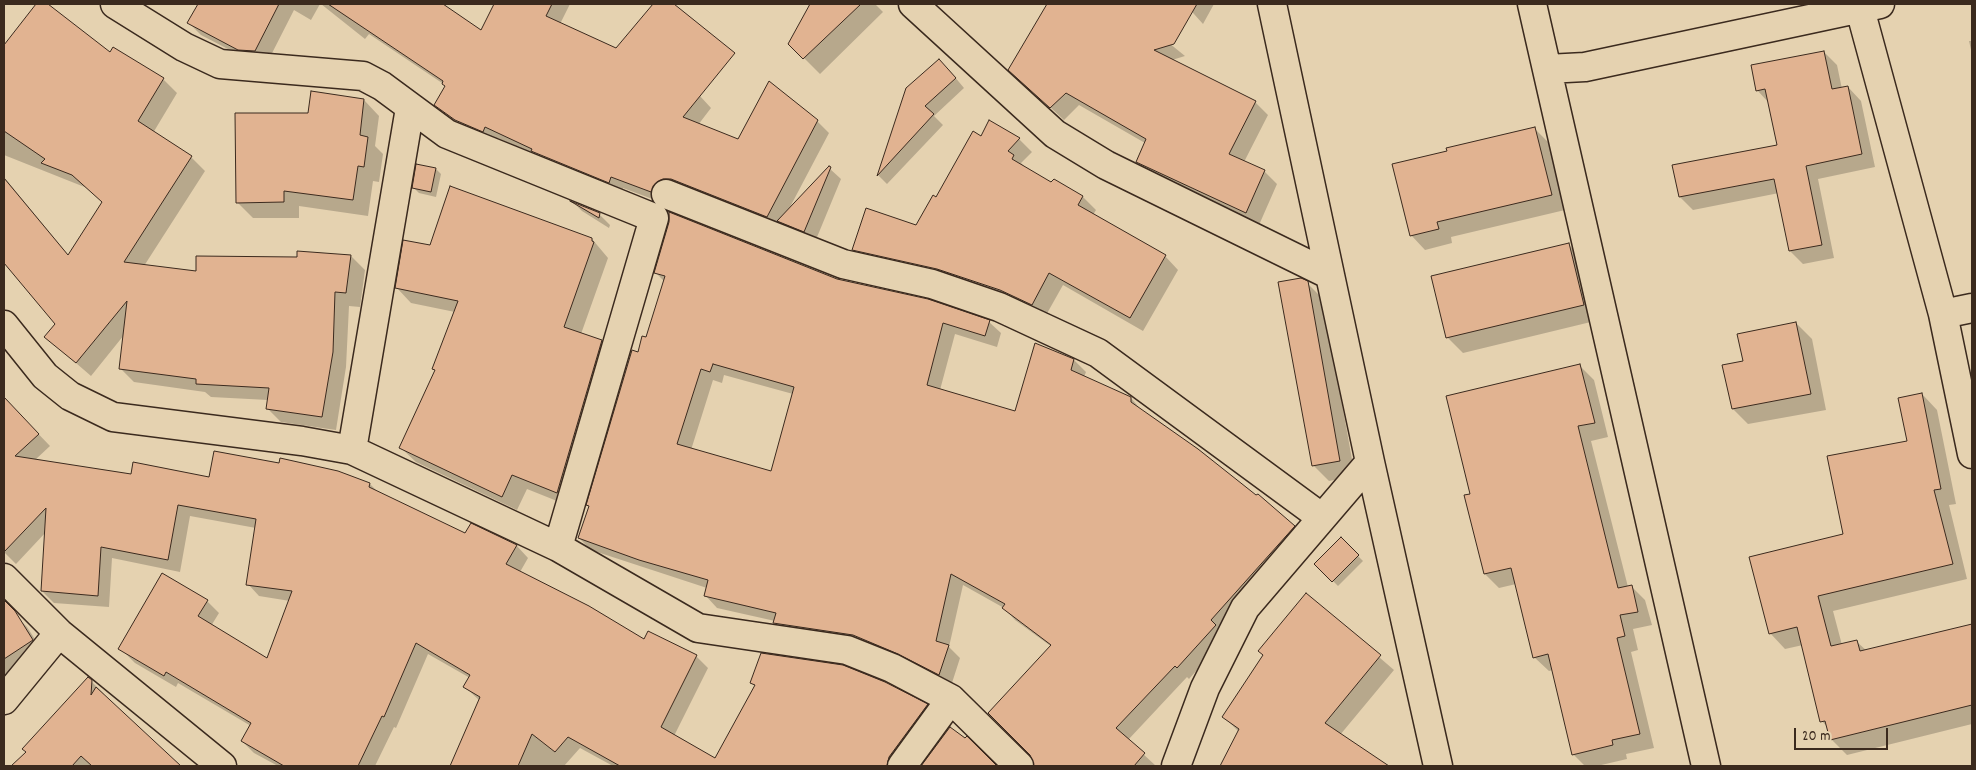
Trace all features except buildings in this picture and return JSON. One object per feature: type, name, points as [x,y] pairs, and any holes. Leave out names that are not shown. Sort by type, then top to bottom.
[{"type":"street","points":[[115,4],[184,47],[220,64],[364,76],[382,86],[447,134],[654,218],[558,547]]},
{"type":"street","points":[[912,4],[1055,134],[1106,165],[1330,275]]},
{"type":"street","points":[[1272,4],[1370,462],[1438,766]]},
{"type":"street","points":[[1532,4],[1706,766]]},
{"type":"street","points":[[1547,70],[1585,67],[1870,6],[1943,314],[1972,454]]},
{"type":"street","points":[[352,450],[410,108]]},
{"type":"street","points":[[666,194],[843,264],[932,284],[999,307],[1098,353],[1321,517]]},
{"type":"street","points":[[1943,314],[1972,308]]},
{"type":"street","points":[[4,325],[45,376],[70,396],[113,417],[302,441],[352,450],[558,547],[698,628],[847,650],[892,668],[951,699],[1019,766]]},
{"type":"street","points":[[1176,766],[1205,688],[1245,608],[1370,462]]},
{"type":"street","points":[[4,578],[59,633],[222,766]]},
{"type":"street","points":[[4,700],[59,633]]},
{"type":"street","points":[[902,766],[951,699]]}]
